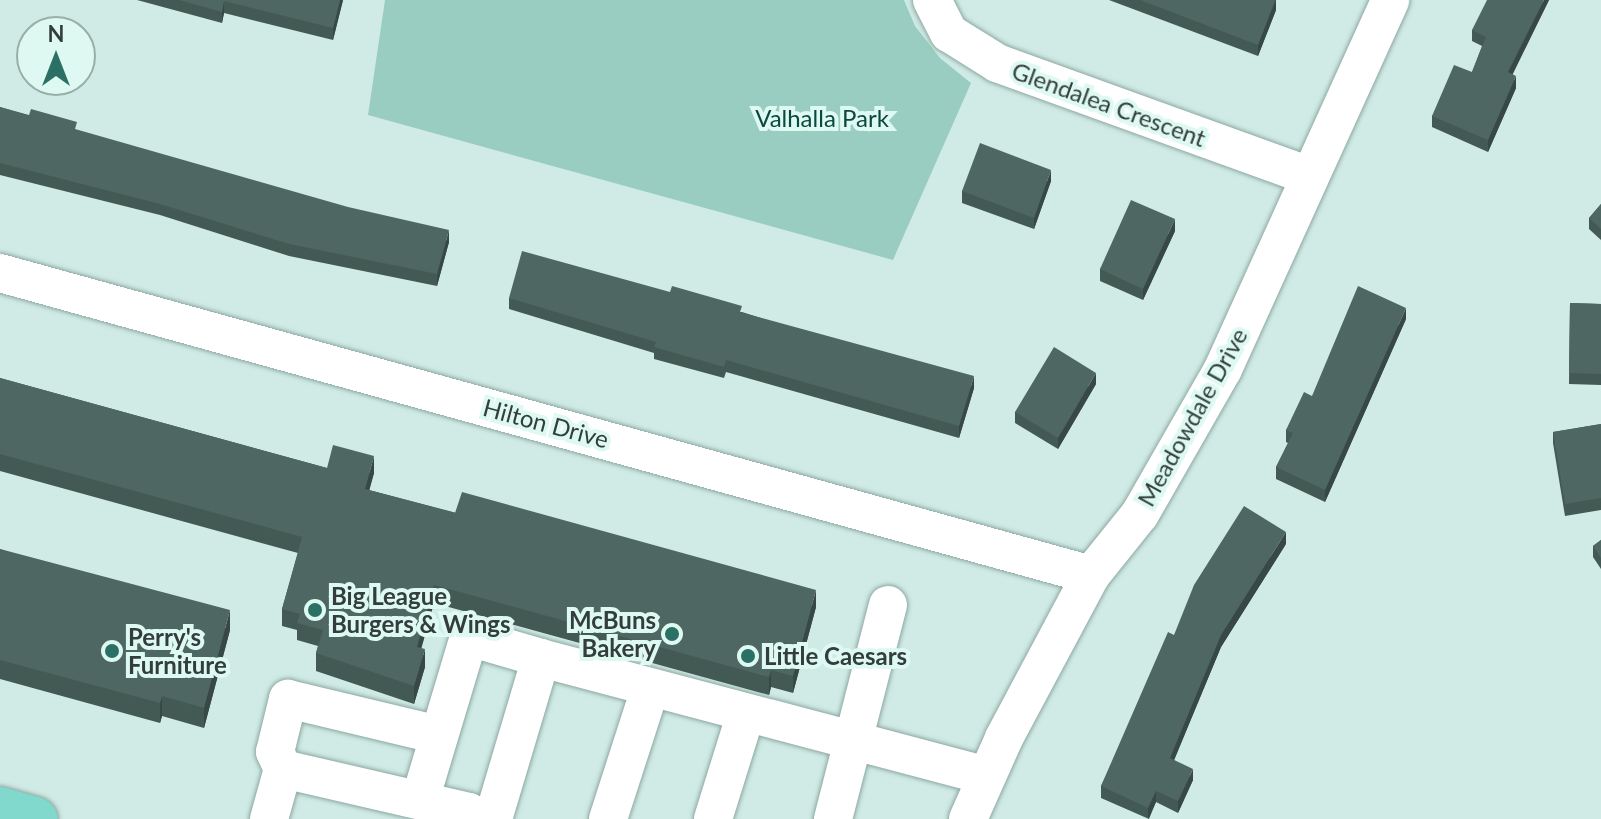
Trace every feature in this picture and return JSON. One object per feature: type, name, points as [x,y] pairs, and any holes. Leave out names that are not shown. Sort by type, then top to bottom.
[{"type":"main road","points":[[0,809],[36,819]]},
{"type":"street","name":"Glendalea Crescent","points":[[932,0],[949,33],[997,63],[1309,176]]},
{"type":"street","name":"Meadowdale Drive","points":[[968,819],[1091,575],[1140,514],[1223,369],[1390,0]]},
{"type":"street","name":"Hilton Drive","points":[[0,273],[1091,575]]},
{"type":"street","points":[[833,819],[888,605]]},
{"type":"street","points":[[420,800],[469,637],[745,716],[987,776]]},
{"type":"street","points":[[493,819],[541,658]]},
{"type":"street","points":[[608,819],[650,689]]},
{"type":"street","points":[[269,819],[283,769],[275,752],[288,699],[439,735]]},
{"type":"street","points":[[713,819],[745,716]]},
{"type":"street","points":[[283,769],[469,812],[476,819]]},
{"type":"green space","name":"Valhalla Park","points":[[385,0],[904,0],[915,26],[940,58],[971,83],[893,260],[368,115]]},
{"type":"building","points":[[179,0],[340,0],[333,28],[224,1],[222,12]]},
{"type":"building","points":[[1140,0],[1275,0],[1258,45]]},
{"type":"building","points":[[1487,0],[1544,0],[1508,72],[1516,76],[1488,140],[1432,116],[1454,65],[1472,72],[1486,37],[1472,30]]},
{"type":"building","points":[[0,107],[29,115],[31,109],[77,122],[75,129],[348,207],[449,230],[437,274],[289,244],[160,204],[0,163]]},
{"type":"building","points":[[980,143],[1051,170],[1034,218],[962,191]]},
{"type":"building","points":[[1131,200],[1175,219],[1143,289],[1100,269]]},
{"type":"building","points":[[1601,204],[1601,229],[1589,218]]},
{"type":"building","points":[[522,251],[670,292],[672,286],[742,306],[740,312],[974,376],[959,426],[726,360],[724,367],[654,347],[656,342],[509,298]]},
{"type":"building","points":[[1358,286],[1406,308],[1325,490],[1276,467],[1293,433],[1286,430],[1304,392],[1312,396]]},
{"type":"building","points":[[1570,303],[1601,304],[1601,374],[1569,373]]},
{"type":"building","points":[[1054,347],[1096,373],[1058,438],[1015,412]]},
{"type":"building","points":[[0,378],[327,468],[333,445],[374,456],[365,489],[455,513],[462,492],[816,590],[793,676],[771,670],[769,677],[434,585],[417,647],[425,649],[414,686],[316,653],[323,630],[297,623],[300,614],[282,609],[302,537],[0,454]]},
{"type":"building","points":[[1601,424],[1601,498],[1565,504],[1553,432]]},
{"type":"building","points":[[1244,506],[1286,532],[1221,635],[1170,758],[1193,769],[1178,801],[1156,791],[1148,808],[1101,786],[1168,632],[1174,635],[1194,585]]},
{"type":"building","points":[[1601,540],[1601,558],[1593,546]]},
{"type":"building","name":"Perry's Furniture","points":[[0,549],[230,610],[204,708],[162,696],[160,703],[0,660]]},
{"type":"place","name":"Big League Burgers & Wings","points":[[315,610]]},
{"type":"place","name":"McBuns Bakery","points":[[672,634]]},
{"type":"place","name":"Perry's Furniture","points":[[112,651]]},
{"type":"place","name":"Little Caesars","points":[[748,656]]}]
